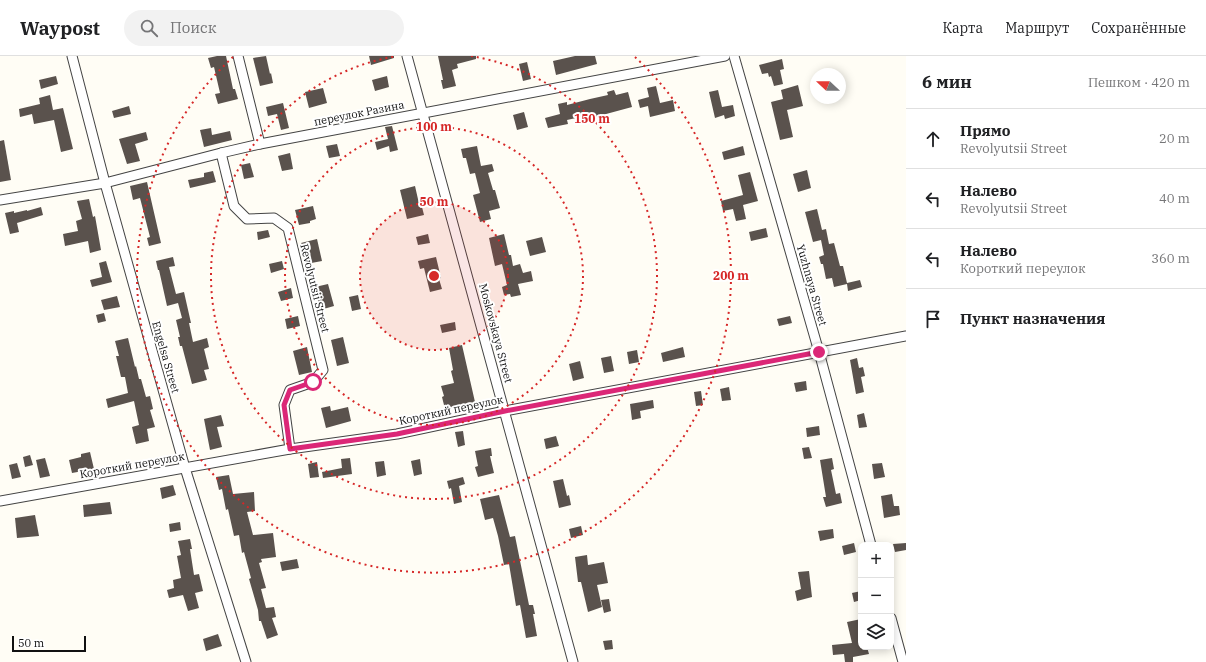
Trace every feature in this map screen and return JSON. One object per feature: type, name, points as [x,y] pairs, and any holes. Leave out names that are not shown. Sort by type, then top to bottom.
[{"type":"street","name":"Engelsa Street","points":[[72,56],[105,183],[185,468],[246,662]]},
{"type":"street","points":[[238,56],[260,144]]},
{"type":"street","name":"Moskovskaya Street","points":[[407,56],[573,662]]},
{"type":"street","name":"переулок Разина","points":[[0,200],[105,183],[260,144],[725,56]]},
{"type":"street","name":"Yuzhnaya Street","points":[[734,56],[819,352],[870,542]]},
{"type":"street","name":"Revolyutsii Street","points":[[221,153],[234,206],[247,219],[274,218],[288,228],[323,370],[313,382],[290,390],[284,405],[290,449]]},
{"type":"street","name":"Короткий переулок","points":[[0,501],[290,449],[397,434],[505,411],[906,336]]},
{"type":"street","points":[[894,629],[903,662]]},
{"type":"building","points":[[226,56],[233,89],[235,89],[238,99],[218,104],[215,94],[220,93],[214,67],[211,68],[208,58]]},
{"type":"building","points":[[266,56],[273,83],[260,86],[253,58]]},
{"type":"building","points":[[369,56],[394,56],[394,58],[371,65]]},
{"type":"building","points":[[438,56],[476,56],[476,59],[457,64],[458,68],[452,70],[456,86],[443,89],[441,80],[443,80]]},
{"type":"building","points":[[575,56],[595,56],[597,64],[556,75],[553,61]]},
{"type":"building","points":[[782,59],[784,69],[780,70],[783,84],[774,86],[771,76],[769,77],[768,73],[762,74],[759,65]]},
{"type":"building","points":[[527,62],[531,79],[523,81],[519,64]]},
{"type":"building","points":[[56,76],[58,84],[41,89],[39,80]]},
{"type":"building","points":[[387,76],[389,87],[375,91],[372,80]]},
{"type":"building","points":[[798,85],[803,106],[787,110],[793,137],[780,140],[771,102],[783,99],[781,90]]},
{"type":"building","points":[[656,86],[660,103],[673,100],[675,111],[650,117],[648,106],[640,108],[638,100],[649,97],[647,88]]},
{"type":"building","points":[[323,88],[327,103],[309,108],[305,92]]},
{"type":"building","points":[[614,90],[616,95],[628,92],[632,107],[595,117],[594,114],[567,120],[568,124],[548,128],[545,118],[560,114],[558,104],[567,102],[567,105],[608,95],[607,92]]},
{"type":"building","points":[[718,90],[722,107],[733,105],[735,116],[725,119],[724,115],[715,118],[709,92]]},
{"type":"building","points":[[50,95],[53,110],[63,108],[73,149],[61,152],[54,120],[34,124],[32,114],[20,117],[19,109],[40,104],[39,98]]},
{"type":"building","points":[[283,103],[289,128],[281,130],[277,114],[268,116],[266,107]]},
{"type":"building","points":[[129,106],[131,114],[114,118],[112,111]]},
{"type":"building","points":[[524,112],[528,127],[517,130],[513,115]]},
{"type":"building","points":[[392,126],[398,150],[390,152],[389,146],[377,150],[375,142],[388,139],[385,127]]},
{"type":"building","points":[[211,128],[212,135],[230,131],[232,140],[204,147],[200,130]]},
{"type":"building","points":[[146,132],[148,140],[135,144],[140,161],[127,164],[119,139]]},
{"type":"building","points":[[4,140],[11,180],[0,182],[0,141]]},
{"type":"building","points":[[337,144],[340,156],[329,158],[326,146]]},
{"type":"building","points":[[477,146],[481,166],[492,164],[494,171],[488,173],[500,208],[489,211],[491,219],[480,222],[473,195],[480,193],[475,173],[470,174],[466,158],[463,158],[461,149]]},
{"type":"building","points":[[743,146],[745,155],[724,160],[722,152]]},
{"type":"building","points":[[290,153],[293,169],[282,171],[278,156]]},
{"type":"building","points":[[250,163],[254,177],[244,179],[241,165]]},
{"type":"building","points":[[807,170],[811,188],[798,192],[793,174]]},
{"type":"building","points":[[213,171],[216,182],[190,188],[188,180],[204,177],[204,173]]},
{"type":"building","points":[[750,172],[758,201],[743,205],[746,219],[736,221],[733,209],[723,211],[721,201],[743,195],[738,175]]},
{"type":"building","points":[[147,182],[161,243],[149,246],[147,238],[150,237],[140,198],[133,200],[130,186]]},
{"type":"building","points":[[415,186],[420,208],[422,207],[424,215],[407,219],[400,190]]},
{"type":"building","points":[[89,199],[93,217],[95,216],[101,250],[90,253],[88,241],[65,246],[63,234],[78,231],[76,221],[82,219],[77,201]]},
{"type":"building","points":[[313,206],[316,219],[310,221],[310,223],[299,225],[295,210]]},
{"type":"building","points":[[41,207],[43,215],[17,223],[19,232],[10,234],[5,213],[27,211]]},
{"type":"building","points":[[817,209],[822,230],[826,229],[829,244],[834,243],[840,266],[843,266],[847,283],[860,280],[862,287],[848,291],[847,284],[834,287],[832,278],[826,279],[823,264],[821,264],[819,257],[824,255],[821,240],[813,242],[805,212]]},
{"type":"building","points":[[766,228],[768,237],[751,241],[749,232]]},
{"type":"building","points":[[268,230],[270,237],[258,240],[257,232]]},
{"type":"building","points":[[428,234],[430,243],[418,245],[416,237]]},
{"type":"building","points":[[504,234],[513,266],[520,264],[523,273],[531,271],[533,281],[518,284],[521,295],[511,297],[510,294],[504,295],[502,287],[507,285],[502,264],[495,266],[489,238]]},
{"type":"building","points":[[542,237],[546,252],[530,256],[526,241]]},
{"type":"building","points":[[317,239],[322,261],[306,264],[301,243]]},
{"type":"building","points":[[173,257],[175,266],[169,267],[176,294],[184,292],[191,323],[189,323],[193,342],[207,338],[209,347],[204,349],[209,369],[204,370],[207,380],[192,384],[182,346],[180,346],[178,337],[180,337],[176,320],[182,318],[178,303],[167,306],[156,261]]},
{"type":"building","points":[[436,257],[442,289],[430,292],[424,268],[420,269],[418,261]]},
{"type":"building","points":[[106,261],[112,282],[92,287],[90,280],[102,277],[99,263]]},
{"type":"building","points":[[282,261],[284,269],[271,273],[269,264]]},
{"type":"building","points":[[328,284],[334,306],[320,310],[315,287]]},
{"type":"building","points":[[291,288],[293,298],[281,301],[278,292]]},
{"type":"building","points":[[358,295],[361,309],[352,311],[349,297]]},
{"type":"building","points":[[117,296],[120,307],[104,310],[101,300]]},
{"type":"building","points":[[104,313],[106,321],[98,323],[96,315]]},
{"type":"building","points":[[298,316],[300,326],[287,329],[285,319]]},
{"type":"building","points":[[790,316],[792,323],[779,326],[777,319]]},
{"type":"building","points":[[455,322],[456,330],[442,333],[440,325]]},
{"type":"building","points":[[343,337],[349,363],[337,366],[331,340]]},
{"type":"building","points":[[128,338],[139,379],[141,379],[146,397],[150,396],[153,409],[150,410],[155,427],[147,429],[149,441],[136,444],[132,427],[139,425],[134,401],[108,408],[106,399],[128,393],[125,377],[121,377],[116,356],[119,356],[115,341]]},
{"type":"building","points":[[462,345],[475,402],[445,409],[442,397],[444,396],[441,386],[454,383],[451,371],[453,370],[449,348]]},
{"type":"building","points":[[307,347],[312,372],[299,375],[293,351]]},
{"type":"building","points":[[683,347],[685,357],[663,362],[661,353]]},
{"type":"building","points":[[637,350],[639,362],[629,364],[627,352]]},
{"type":"building","points":[[611,356],[614,371],[604,373],[601,358]]},
{"type":"building","points":[[857,358],[859,368],[863,367],[865,376],[861,377],[864,392],[856,394],[850,360]]},
{"type":"building","points":[[580,361],[584,378],[573,381],[569,364]]},
{"type":"building","points":[[806,381],[807,390],[796,392],[794,383]]},
{"type":"building","points":[[729,387],[731,400],[722,401],[720,389]]},
{"type":"building","points":[[701,391],[703,405],[696,406],[694,392]]},
{"type":"building","points":[[653,400],[654,408],[640,411],[641,418],[632,420],[630,404]]},
{"type":"building","points":[[330,406],[331,411],[348,407],[351,421],[326,428],[321,408]]},
{"type":"building","points":[[864,413],[867,427],[859,428],[857,415]]},
{"type":"building","points":[[221,415],[224,426],[217,427],[222,447],[210,450],[204,419]]},
{"type":"building","points":[[819,426],[820,435],[807,437],[806,428]]},
{"type":"building","points":[[463,431],[465,445],[458,447],[455,432]]},
{"type":"building","points":[[556,436],[559,446],[546,449],[544,439]]},
{"type":"building","points":[[809,447],[812,458],[804,459],[802,448]]},
{"type":"building","points":[[491,448],[492,456],[490,456],[494,473],[478,477],[475,467],[478,466],[475,451]]},
{"type":"building","points":[[90,452],[94,469],[72,473],[69,460],[81,457],[81,454]]},
{"type":"building","points":[[30,455],[33,465],[25,467],[23,457]]},
{"type":"building","points":[[45,458],[50,476],[40,478],[36,460]]},
{"type":"building","points":[[350,458],[352,474],[323,478],[322,472],[342,468],[341,459]]},
{"type":"building","points":[[832,458],[834,469],[831,470],[836,494],[840,493],[842,503],[826,507],[823,497],[826,497],[820,460]]},
{"type":"building","points":[[420,459],[422,474],[414,476],[411,461]]},
{"type":"building","points":[[384,461],[386,475],[377,477],[375,462]]},
{"type":"building","points":[[317,462],[319,477],[310,478],[308,464]]},
{"type":"building","points":[[17,463],[21,477],[12,479],[9,465]]},
{"type":"building","points":[[882,463],[885,477],[874,479],[872,464]]},
{"type":"building","points":[[229,475],[233,494],[254,492],[255,511],[247,512],[253,535],[273,533],[276,557],[261,559],[262,562],[259,563],[266,588],[261,589],[266,608],[274,607],[276,617],[272,618],[278,635],[267,639],[261,621],[259,621],[258,610],[249,579],[251,578],[244,552],[242,553],[239,535],[234,536],[228,509],[226,510],[222,489],[219,490],[216,477]]},
{"type":"building","points":[[463,477],[465,484],[459,486],[462,502],[454,504],[451,488],[449,489],[447,481]]},
{"type":"building","points":[[563,479],[571,505],[559,508],[553,481]]},
{"type":"building","points":[[173,485],[176,495],[162,499],[160,488]]},
{"type":"building","points":[[892,494],[894,506],[899,506],[900,515],[884,518],[881,496]]},
{"type":"building","points":[[499,495],[510,537],[515,536],[529,605],[533,605],[535,614],[533,614],[537,636],[526,638],[520,605],[516,606],[509,564],[504,565],[493,518],[485,520],[480,499]]},
{"type":"building","points":[[110,502],[112,514],[84,517],[83,505]]},
{"type":"building","points":[[35,515],[39,536],[17,538],[15,518]]},
{"type":"building","points":[[180,522],[181,530],[170,532],[169,524]]},
{"type":"building","points":[[581,526],[583,535],[571,538],[569,529]]},
{"type":"building","points":[[833,529],[834,538],[820,541],[818,531]]},
{"type":"building","points":[[190,539],[194,575],[199,574],[203,591],[195,593],[199,608],[188,611],[183,595],[169,598],[167,590],[174,588],[173,580],[181,578],[177,556],[181,555],[178,541]]},
{"type":"building","points":[[854,543],[856,552],[844,555],[842,546]]},
{"type":"building","points":[[906,543],[906,550],[895,552],[894,544]]},
{"type":"building","points":[[587,555],[588,565],[604,562],[608,583],[597,585],[602,607],[588,612],[581,582],[578,582],[575,557]]},
{"type":"building","points":[[297,559],[299,568],[282,571],[280,562]]},
{"type":"building","points":[[809,571],[812,597],[797,601],[795,591],[801,589],[798,572]]},
{"type":"building","points":[[858,592],[858,601],[854,602],[852,593]]},
{"type":"building","points":[[609,599],[611,611],[604,613],[601,600]]},
{"type":"building","points":[[858,620],[858,650],[868,650],[869,654],[853,657],[853,662],[845,662],[844,654],[833,655],[832,645],[852,643],[847,622]]},
{"type":"building","points":[[218,634],[222,646],[206,651],[203,639]]},
{"type":"building","points":[[612,640],[613,649],[605,650],[603,641]]},
{"type":"route","points":[[313,382],[290,390],[284,405],[290,449],[397,434],[505,411],[819,352]]}]
